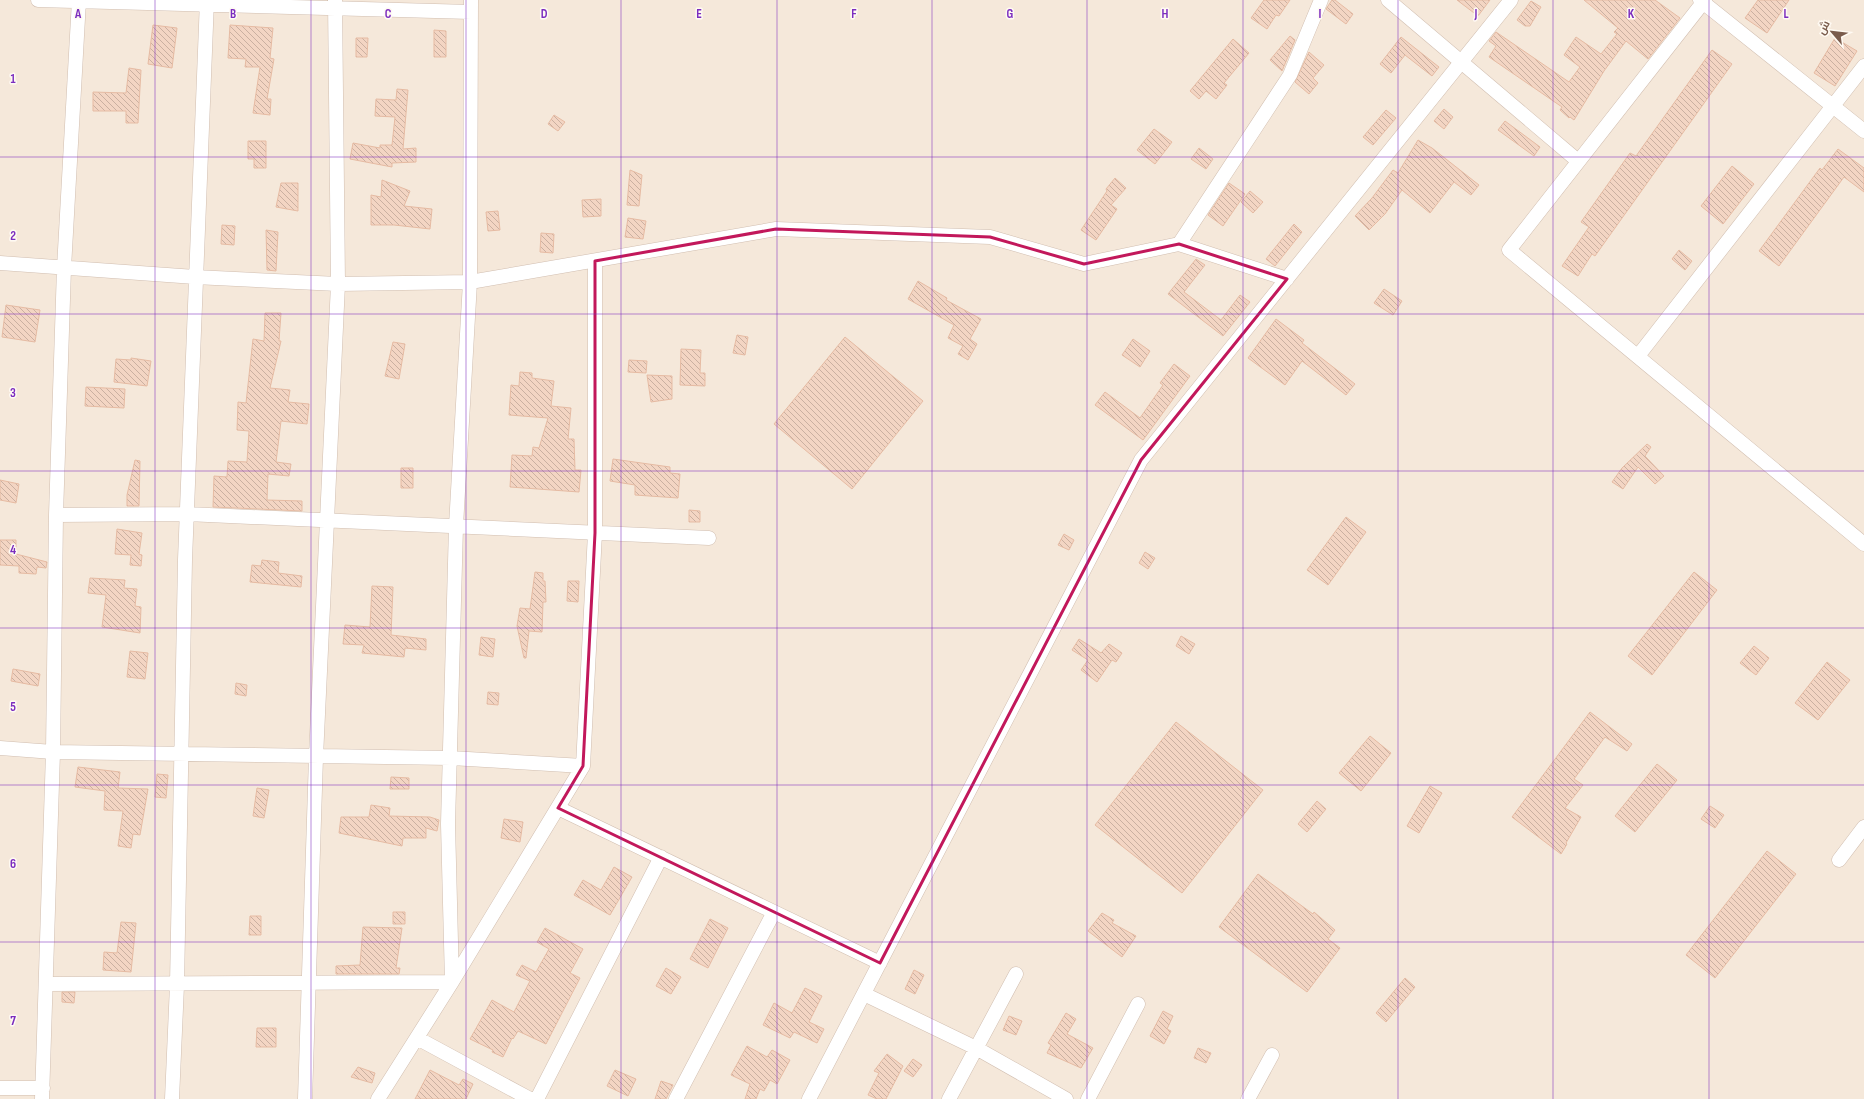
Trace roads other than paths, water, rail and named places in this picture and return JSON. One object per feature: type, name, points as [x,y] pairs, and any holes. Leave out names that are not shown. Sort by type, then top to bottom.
[{"type":"street","points":[[38,0],[471,6],[470,282],[456,526],[451,758],[448,824],[452,982]]},
{"type":"street","points":[[0,1088],[43,1094],[53,752],[56,515],[64,268],[79,0]]},
{"type":"street","points":[[1179,244],[1290,75],[1321,0]]},
{"type":"street","points":[[1388,0],[1578,161]]},
{"type":"street","points":[[809,1099],[1141,460],[1511,0]]},
{"type":"street","points":[[1864,131],[1703,1],[1509,250],[1864,544]]},
{"type":"street","points":[[172,1099],[177,983],[187,514],[206,2]]},
{"type":"street","points":[[305,1099],[316,757],[338,284],[334,4]]},
{"type":"street","points":[[1638,356],[1864,66]]},
{"type":"street","points":[[0,263],[195,277],[338,284],[470,282],[776,229],[990,237],[1084,264],[1179,244],[1287,279]]},
{"type":"street","points":[[378,1099],[452,982],[583,766],[595,533],[595,261]]},
{"type":"street","points":[[56,515],[187,514],[327,519],[709,538]]},
{"type":"street","points":[[0,748],[53,752],[451,758],[583,766]]},
{"type":"street","points":[[558,808],[880,963]]},
{"type":"street","points":[[1839,860],[1864,827]]},
{"type":"street","points":[[537,1099],[661,858]]},
{"type":"street","points":[[676,1099],[774,912]]},
{"type":"street","points":[[949,1099],[1016,974]]},
{"type":"street","points":[[46,984],[452,982]]},
{"type":"street","points":[[864,994],[976,1048],[1066,1099]]},
{"type":"street","points":[[1088,1099],[1138,1004]]},
{"type":"street","points":[[417,1038],[530,1099]]},
{"type":"street","points":[[1248,1099],[1272,1055]]}]
